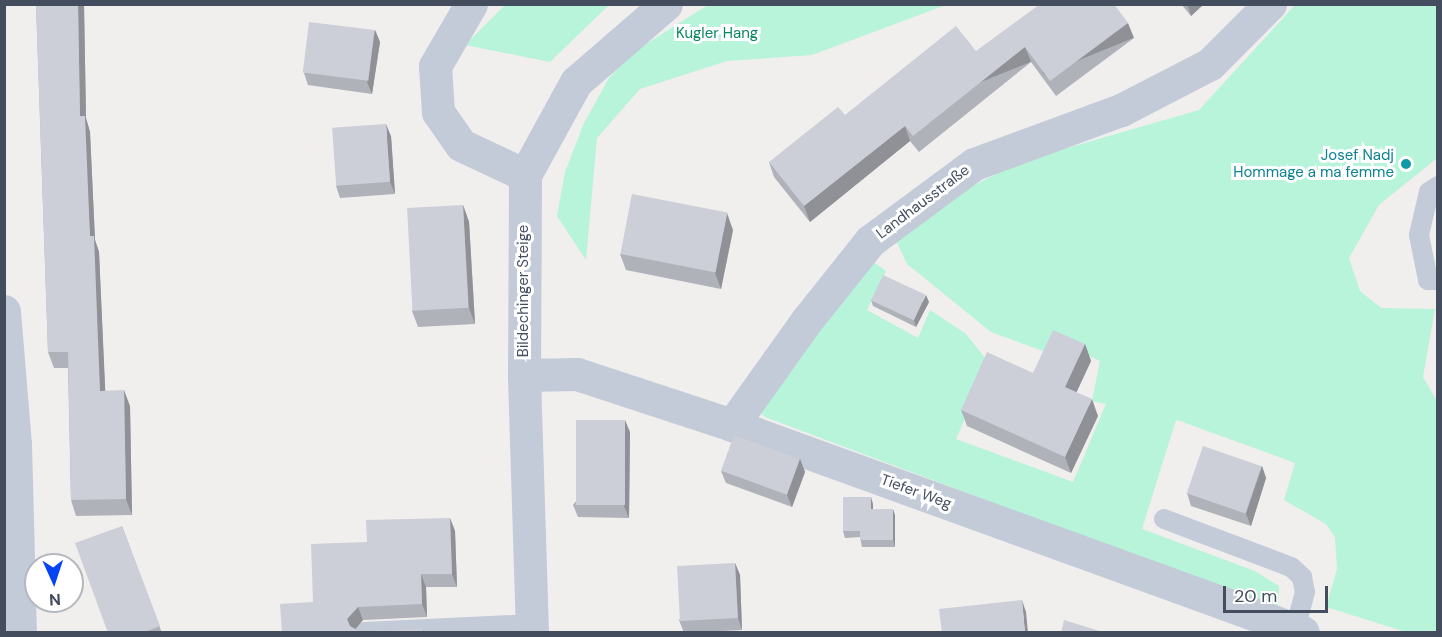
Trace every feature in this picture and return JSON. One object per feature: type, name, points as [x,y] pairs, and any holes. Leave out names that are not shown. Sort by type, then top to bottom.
[{"type":"street","points":[[471,4],[435,66],[438,112],[461,146],[525,175]]},
{"type":"street","name":"Bildechinger Steige","points":[[533,628],[524,375],[525,175],[576,82],[666,4]]},
{"type":"street","name":"Landhausstraße","points":[[732,425],[807,320],[870,241],[974,164],[1121,110],[1210,64],[1270,4]]},
{"type":"street","points":[[4,311],[15,444],[20,633]]},
{"type":"street","name":"Tiefer Weg","points":[[524,375],[577,374],[732,425],[1299,631]]},
{"type":"lane","points":[[1437,186],[1429,192],[1419,235],[1428,280],[1437,280]]},
{"type":"lane","points":[[1164,519],[1291,567],[1302,578],[1305,592],[1299,631]]},
{"type":"lane","points":[[364,633],[533,628]]},
{"type":"green space","points":[[505,5],[609,5],[550,62],[465,45]]},
{"type":"green space","name":"Kugler Hang","points":[[708,5],[946,5],[812,55],[727,61],[640,89],[597,138],[586,260],[557,216],[565,172],[584,123],[609,78],[635,51]]},
{"type":"green space","points":[[1295,5],[1437,5],[1437,158],[1379,205],[1349,258],[1360,291],[1381,308],[1435,309],[1423,377],[1437,401],[1437,632],[1406,632],[1326,607],[1337,569],[1335,537],[1326,524],[1284,500],[1295,463],[1180,421],[1176,420],[1142,529],[1255,571],[1279,586],[1278,610],[765,417],[756,409],[868,258],[886,271],[867,310],[918,338],[930,310],[966,334],[989,363],[956,439],[1073,482],[1106,404],[1092,401],[1100,361],[1066,345],[1054,355],[991,332],[907,264],[893,234],[925,210],[1022,161],[1199,110]]},
{"type":"building","points":[[36,4],[78,4],[80,116],[85,116],[90,236],[94,236],[100,391],[124,390],[126,499],[71,500],[68,352],[48,352]]},
{"type":"building","points":[[1040,4],[1114,4],[1128,23],[1050,81],[1025,47],[913,136],[905,126],[804,206],[769,162],[838,107],[845,115],[956,26],[976,51]]},
{"type":"building","points":[[309,22],[375,30],[368,81],[303,73]]},
{"type":"building","points":[[386,124],[390,182],[336,186],[332,128]]},
{"type":"building","points":[[632,194],[727,213],[716,272],[620,254]]},
{"type":"building","points":[[463,205],[468,308],[412,311],[407,208]]},
{"type":"building","points":[[883,275],[926,295],[914,320],[871,300]]},
{"type":"building","points":[[1053,330],[1085,344],[1065,387],[1092,399],[1065,457],[961,410],[987,352],[1033,373]]},
{"type":"building","points":[[576,420],[625,420],[625,505],[576,505]]},
{"type":"building","points":[[734,435],[800,459],[787,495],[721,471]]},
{"type":"building","points":[[1203,446],[1262,466],[1245,513],[1187,493]]},
{"type":"building","points":[[843,497],[871,497],[871,509],[893,509],[893,540],[860,540],[860,531],[843,531]]},
{"type":"building","points":[[450,518],[452,574],[421,574],[422,604],[358,607],[347,619],[350,626],[359,631],[423,628],[423,633],[282,633],[280,604],[313,602],[311,544],[367,542],[366,520]]},
{"type":"building","points":[[122,526],[160,626],[143,633],[108,633],[84,568],[84,553],[79,553],[75,543]]},
{"type":"building","points":[[735,563],[738,618],[680,621],[677,566]]},
{"type":"building","points":[[1022,600],[1025,633],[942,633],[939,609]]},
{"type":"building","points":[[1064,620],[1106,633],[1061,633]]},
{"type":"place","name":"Josef Nadj Hommage a ma femme","points":[[1406,164]]}]
